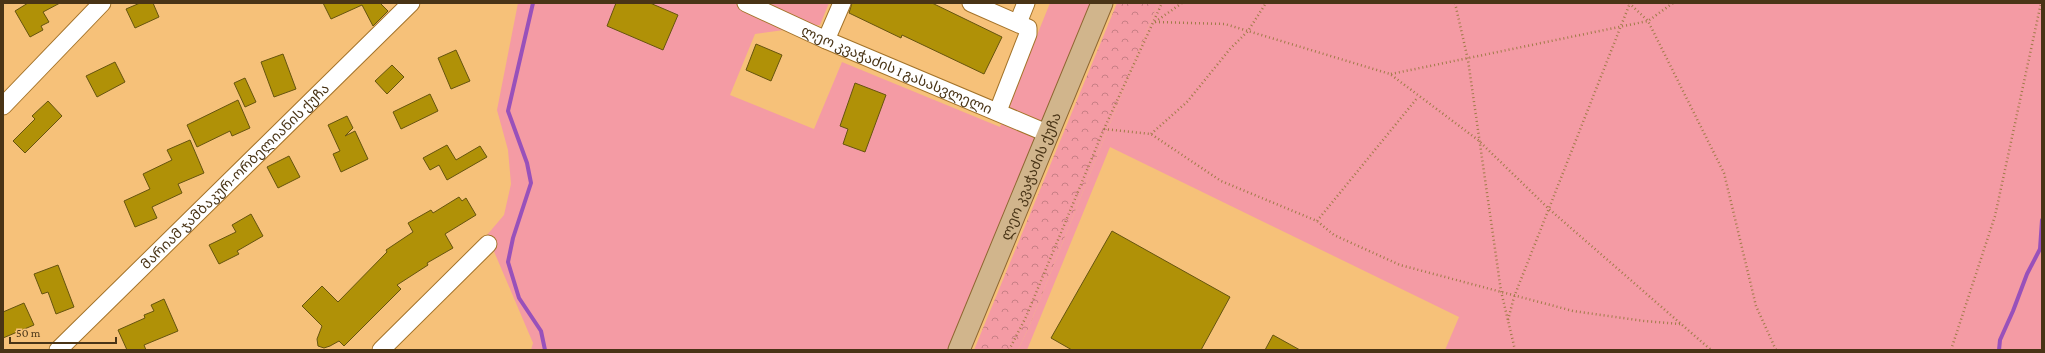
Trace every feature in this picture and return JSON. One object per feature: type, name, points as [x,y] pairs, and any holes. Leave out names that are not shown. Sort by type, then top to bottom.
[{"type":"main road","name":"ლეო კვაჭაძის ქუჩა","points":[[959,350],[1102,3]]},
{"type":"street","points":[[3,106],[102,3]]},
{"type":"street","name":"მარიამ ჯამბაკურ-ორბელიანის ქუჩა","points":[[58,350],[411,3]]},
{"type":"street","name":"ლეო კვაჭაძის I გასასვლელი","points":[[746,3],[826,40],[998,111],[1049,134]]},
{"type":"street","points":[[826,40],[842,3]]},
{"type":"street","points":[[971,3],[1028,28],[1028,34],[998,111]]},
{"type":"street","points":[[1018,23],[1026,3]]},
{"type":"street","points":[[381,350],[488,244]]},
{"type":"path","points":[[1009,350],[1026,317],[1104,129],[1162,3]]},
{"type":"path","points":[[1154,22],[1182,3]]},
{"type":"path","points":[[1151,134],[1187,102],[1230,49],[1248,31],[1266,3]]},
{"type":"path","points":[[1455,3],[1468,60],[1478,140],[1502,291],[1515,350]]},
{"type":"path","points":[[1508,321],[1514,297],[1630,3],[1648,21],[1724,174],[1756,306],[1776,350]]},
{"type":"path","points":[[1390,74],[1468,60],[1648,21],[1673,3]]},
{"type":"path","points":[[1951,350],[1995,216],[2040,3]]},
{"type":"path","points":[[1154,22],[1225,24],[1390,74],[1418,97],[1478,140],[1549,209],[1711,350]]},
{"type":"path","points":[[1317,221],[1418,97]]},
{"type":"path","points":[[1104,129],[1151,134],[1221,181],[1317,221],[1334,236],[1400,265],[1502,291],[1514,297],[1573,311],[1644,321],[1681,324]]},
{"type":"green space","points":[[518,3],[829,3],[820,25],[755,34],[730,95],[814,129],[842,62],[1000,127],[1050,3],[1092,3],[951,350],[531,350],[533,343],[487,235],[504,215],[511,184],[508,150],[497,110]]},
{"type":"green space","points":[[1117,3],[1158,3],[1029,327],[1018,350],[974,350]]},
{"type":"green space","points":[[1158,3],[2042,3],[2042,350],[1445,350],[1459,317],[1110,147],[1027,350],[1018,350],[1029,327]]},
{"type":"building","points":[[28,3],[60,3],[43,12],[49,22],[41,26],[43,30],[30,37],[15,11]]},
{"type":"building","points":[[140,3],[153,3],[159,17],[135,28],[126,9]]},
{"type":"building","points":[[323,3],[380,3],[388,11],[373,26],[362,5],[331,19]]},
{"type":"building","points":[[616,3],[650,3],[678,15],[663,50],[607,26]]},
{"type":"building","points":[[852,3],[932,3],[1002,37],[984,74],[902,35],[901,38],[849,13]]},
{"type":"building","points":[[756,44],[782,55],[771,81],[746,70]]},
{"type":"building","points":[[456,50],[470,81],[451,89],[438,58]]},
{"type":"building","points":[[283,54],[296,89],[274,97],[261,62]]},
{"type":"building","points":[[115,62],[125,82],[97,97],[86,76]]},
{"type":"building","points":[[392,65],[404,77],[387,94],[375,81]]},
{"type":"building","points":[[245,78],[256,102],[245,107],[234,83]]},
{"type":"building","points":[[855,83],[886,95],[865,152],[843,144],[848,129],[840,126]]},
{"type":"building","points":[[430,94],[438,111],[401,129],[393,112]]},
{"type":"building","points":[[238,100],[250,128],[232,136],[230,131],[197,147],[187,125]]},
{"type":"building","points":[[48,101],[62,116],[25,153],[13,141],[35,119],[32,116]]},
{"type":"building","points":[[347,116],[353,128],[345,136],[355,131],[368,159],[341,172],[333,154],[340,151],[328,125]]},
{"type":"building","points":[[190,140],[204,173],[178,184],[182,193],[152,207],[157,218],[135,227],[124,201],[150,189],[143,174],[172,160],[167,150]]},
{"type":"building","points":[[447,145],[456,160],[480,146],[487,157],[447,180],[439,165],[430,170],[423,158]]},
{"type":"building","points":[[289,156],[300,177],[278,188],[267,167]]},
{"type":"building","points":[[459,197],[462,201],[466,198],[476,215],[445,234],[453,248],[427,263],[428,265],[397,285],[401,289],[344,346],[339,341],[324,348],[318,346],[317,339],[322,326],[302,306],[322,286],[338,302],[387,252],[386,250],[413,232],[408,223],[431,210],[433,213]]},
{"type":"building","points":[[251,214],[263,236],[237,251],[239,254],[219,264],[209,245],[236,232],[232,225]]},
{"type":"building","points":[[1112,231],[1230,297],[1201,350],[1072,350],[1051,338]]},
{"type":"building","points":[[58,265],[74,307],[56,314],[48,292],[42,294],[34,274]]},
{"type":"building","points":[[164,299],[178,331],[144,345],[146,350],[127,350],[118,330],[145,318],[144,315],[154,311],[151,305]]},
{"type":"building","points":[[24,303],[34,325],[3,338],[3,312]]},
{"type":"building","points":[[1273,335],[1300,350],[1265,350]]},
{"type":"waterway","points":[[533,3],[508,111],[527,163],[531,183],[513,238],[508,262],[519,298],[541,331],[545,350]]},
{"type":"waterway","points":[[1999,350],[2000,340],[2027,274],[2040,249],[2042,220]]}]
